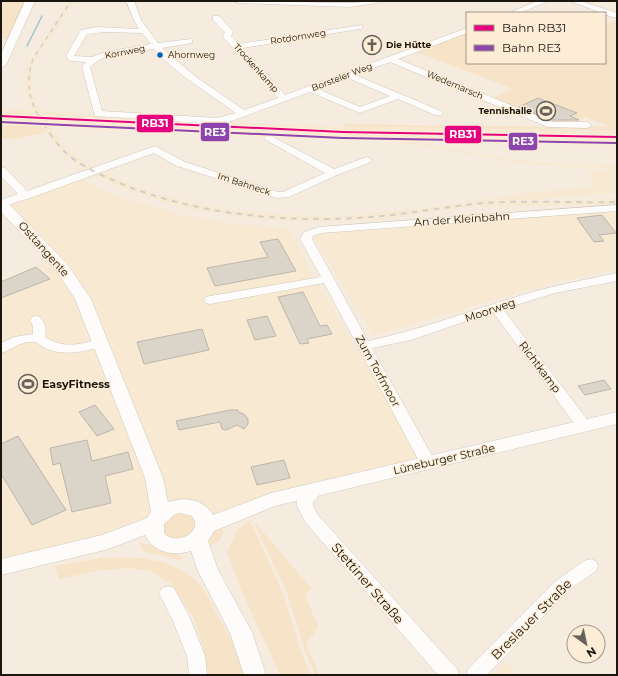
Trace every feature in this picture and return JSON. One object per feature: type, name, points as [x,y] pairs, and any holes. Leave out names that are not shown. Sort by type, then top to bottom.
[{"type":"main road","points":[[1,65],[30,1]]},
{"type":"main road","name":"Osttangente","points":[[1,204],[55,259],[83,299],[154,478],[162,520]]},
{"type":"main road","name":"Lüneburger Straße","points":[[196,531],[271,500],[311,495],[428,463],[617,418]]},
{"type":"main road","points":[[1,566],[105,542],[162,520],[188,506],[208,571],[241,632],[255,675]]},
{"type":"main road","points":[[162,520],[166,544],[196,531]]},
{"type":"street","points":[[130,1],[143,31],[154,46],[174,63],[244,114]]},
{"type":"street","points":[[238,1],[350,5],[377,1]]},
{"type":"street","points":[[516,12],[544,1]]},
{"type":"street","points":[[574,1],[615,15]]},
{"type":"street","name":"Trockenkamp","points":[[216,18],[229,32],[227,36],[284,99]]},
{"type":"street","name":"Rotdornweg","points":[[237,47],[359,27]]},
{"type":"street","points":[[93,60],[73,58],[70,56],[84,32],[93,30],[143,31]]},
{"type":"street","name":"Borsteler Weg","points":[[217,121],[226,120],[244,114],[466,30]]},
{"type":"street","name":"Kornweg","points":[[189,41],[105,54],[93,60],[86,67],[98,114],[217,121]]},
{"type":"street","name":"Wedemarsch","points":[[391,59],[551,125],[587,125]]},
{"type":"street","points":[[349,75],[438,112]]},
{"type":"street","points":[[311,89],[360,110],[398,96]]},
{"type":"street","points":[[269,138],[333,173]]},
{"type":"street","name":"Im Bahneck","points":[[26,196],[155,149],[181,164],[277,195],[286,195],[333,173],[367,160]]},
{"type":"street","points":[[1,170],[26,196],[1,204]]},
{"type":"street","name":"An der Kleinbahn","points":[[308,234],[319,230],[617,208]]},
{"type":"street","name":"Zum Torfmoor","points":[[308,234],[306,239],[428,463]]},
{"type":"street","name":"Moorweg","points":[[364,346],[406,336],[554,290],[617,277]]},
{"type":"street","points":[[210,300],[328,279]]},
{"type":"street","name":"Richtkamp","points":[[496,308],[584,426]]},
{"type":"street","points":[[36,320],[39,325],[40,332],[38,338]]},
{"type":"street","points":[[1,349],[17,340],[30,338],[38,338],[48,346],[72,350],[100,343]]},
{"type":"street","name":"Stettiner Straße","points":[[311,495],[305,506],[312,519],[450,675]]},
{"type":"street","name":"Breslauer Straße","points":[[475,675],[563,584],[590,566]]},
{"type":"street","points":[[168,593],[181,618],[196,656],[198,675]]},
{"type":"shaded area","points":[[1,1],[26,1],[8,39],[1,39]]},
{"type":"shaded area","points":[[69,1],[75,1],[40,52],[32,69],[32,87],[39,109],[42,111],[220,122],[346,127],[617,130],[617,142],[398,139],[508,159],[562,164],[617,165],[617,168],[552,166],[518,163],[418,145],[379,140],[167,131],[49,123],[64,146],[86,164],[150,192],[204,205],[258,213],[338,217],[433,207],[524,193],[596,186],[586,172],[617,169],[617,193],[509,201],[617,199],[617,205],[468,207],[377,220],[299,222],[256,219],[200,211],[173,205],[124,189],[89,172],[70,158],[58,147],[39,124],[1,122],[1,109],[33,110],[25,92],[24,82],[28,62]]},
{"type":"shaded area","points":[[617,20],[617,130],[346,127],[341,124],[555,127],[616,126],[606,125],[585,117],[570,125],[561,121],[554,125],[490,99],[513,89],[414,51],[466,31],[466,64],[606,64],[606,25]]},
{"type":"shaded area","points":[[1,122],[39,124],[46,132],[17,139],[1,139]]},
{"type":"shaded area","points":[[82,177],[91,185],[111,194],[178,214],[234,224],[290,228],[313,274],[425,466],[221,519],[155,519],[1,567],[1,280],[55,259],[1,204]]},
{"type":"shaded area","points":[[617,211],[617,270],[555,282],[373,336],[312,234]]},
{"type":"shaded area","points":[[175,511],[196,517],[197,530],[181,541],[162,536],[160,521]]},
{"type":"shaded area","points":[[252,519],[312,589],[307,593],[306,598],[318,626],[306,643],[319,675],[315,675],[304,649],[288,595]]},
{"type":"shaded area","points":[[250,520],[284,596],[301,652],[311,675],[280,675],[239,585],[227,552],[237,530]]},
{"type":"shaded area","points":[[221,524],[224,532],[219,541],[209,547],[209,536]]},
{"type":"shaded area","points":[[139,543],[174,553],[184,558],[179,560],[143,551]]},
{"type":"shaded area","points":[[121,557],[153,560],[164,563],[174,566],[192,577],[203,588],[209,599],[225,629],[245,675],[208,675],[202,643],[194,619],[171,583],[150,571],[129,568],[96,571],[59,579],[54,566],[101,558]]},
{"type":"shaded area","points":[[505,662],[514,669],[508,675],[492,675]]},
{"type":"building","name":"Tennishalle","points":[[538,98],[577,113],[570,116],[579,120],[552,120],[519,107]]},
{"type":"building","points":[[602,215],[616,233],[599,235],[604,241],[594,242],[577,218]]},
{"type":"building","points":[[278,239],[296,271],[215,286],[207,268],[268,257],[260,242]]},
{"type":"building","points":[[36,267],[50,279],[1,298],[1,282]]},
{"type":"building","points":[[303,292],[320,326],[327,325],[332,334],[307,339],[309,343],[300,344],[278,297]]},
{"type":"building","points":[[267,316],[276,336],[255,340],[247,320]]},
{"type":"building","points":[[202,329],[209,350],[144,364],[137,342]]},
{"type":"building","points":[[604,380],[611,389],[585,395],[578,386]]},
{"type":"building","points":[[95,405],[114,429],[97,436],[79,412]]},
{"type":"building","points":[[230,410],[238,410],[238,412],[244,414],[248,419],[248,424],[244,429],[237,425],[226,430],[222,429],[220,422],[179,430],[176,421]]},
{"type":"building","points":[[18,436],[66,510],[32,525],[1,474],[1,444]]},
{"type":"building","points":[[87,440],[92,461],[128,452],[133,469],[105,476],[111,503],[72,512],[60,463],[53,465],[50,448]]},
{"type":"building","points":[[284,460],[290,478],[257,485],[251,467]]},
{"type":"waterway","points":[[27,46],[42,16]]},
{"type":"railway","points":[[38,115],[32,101],[29,88],[29,74],[33,59],[71,1]]},
{"type":"railway","points":[[38,114],[51,135],[63,150],[89,169],[129,187],[158,197],[218,211],[279,218],[341,219],[386,216],[485,203],[617,202]]},
{"type":"rail line","name":"RB31","points":[[1,116],[343,132],[617,137]]},
{"type":"rail line","name":"RE3","points":[[1,122],[343,138],[617,143]]},
{"type":"place","name":"Die Hütte","points":[[372,45]]},
{"type":"place","name":"Ahornweg","points":[[160,55]]},
{"type":"place","name":"Tennishalle","points":[[546,111]]},
{"type":"place","name":"EasyFitness","points":[[28,384]]}]
